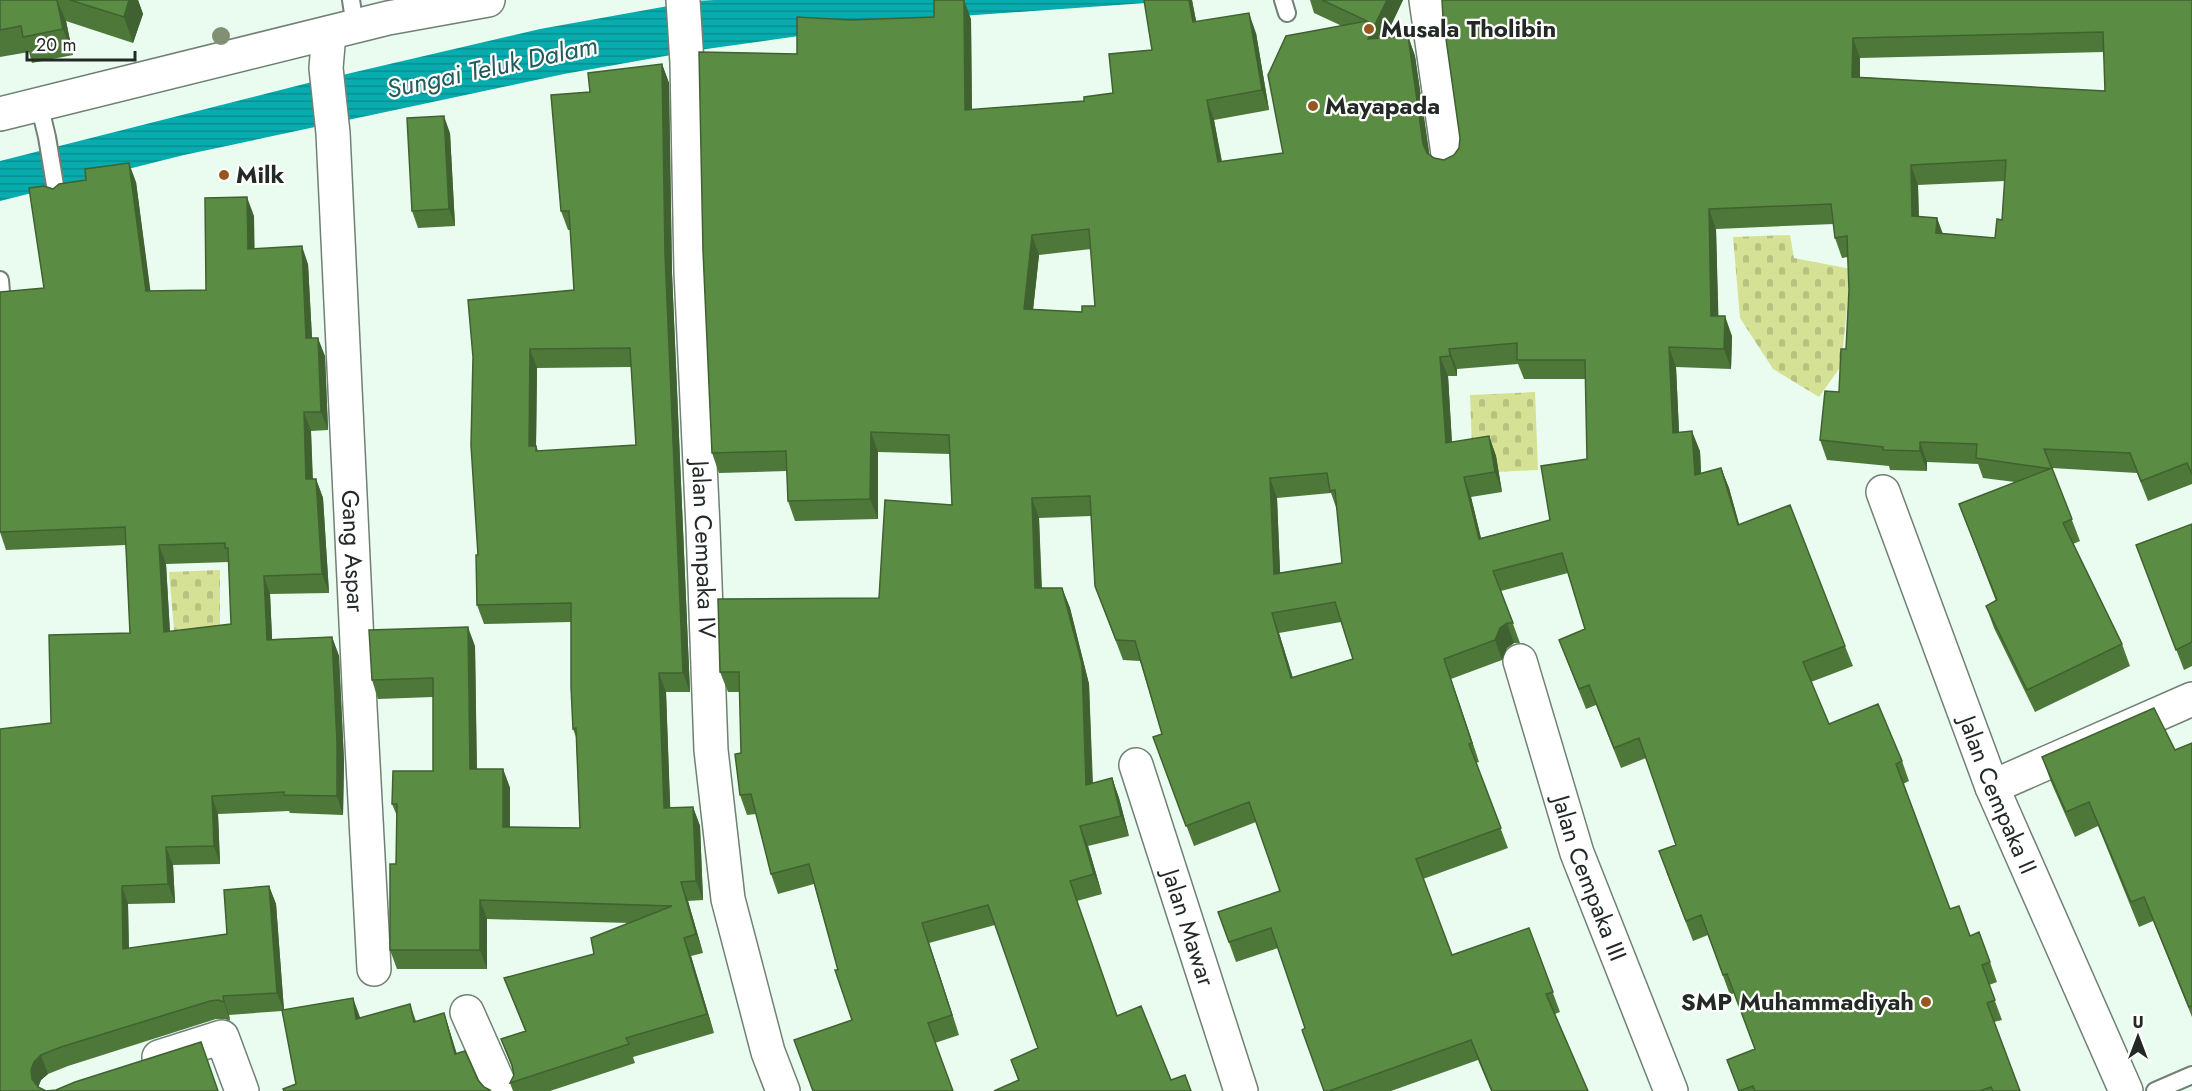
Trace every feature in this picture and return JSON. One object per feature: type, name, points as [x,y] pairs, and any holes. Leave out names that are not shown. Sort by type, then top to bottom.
[{"type":"main road","points":[[0,114],[345,20],[388,18],[488,0]]},
{"type":"main road","name":"Jalan Cempaka IV","points":[[683,0],[687,63],[691,272],[704,528],[711,750],[728,899],[768,1052],[783,1091]]},
{"type":"main road","points":[[1426,0],[1449,161]]},
{"type":"main road","name":"Gang Aspar","points":[[345,20],[326,68],[333,133],[374,969]]},
{"type":"main road","name":"Jalan Cempaka II","points":[[1883,492],[1992,787],[2127,1091]]},
{"type":"main road","name":"Jalan Cempaka III","points":[[1520,661],[1577,854],[1671,1091]]},
{"type":"main road","points":[[1992,787],[2192,699]]},
{"type":"main road","name":"Jalan Mawar","points":[[1136,765],[1241,1091]]},
{"type":"main road","points":[[467,1012],[502,1091]]},
{"type":"main road","points":[[132,1065],[222,1037],[242,1091]]},
{"type":"lane","points":[[39,104],[57,197]]},
{"type":"lane","points":[[2155,1091],[2192,1076]]},
{"type":"green space","points":[[1790,235],[1794,258],[1851,269],[1841,366],[1819,397],[1773,369],[1740,318],[1733,237]]},
{"type":"green space","points":[[1535,392],[1538,470],[1473,473],[1470,395]]},
{"type":"green space","points":[[220,570],[220,637],[175,641],[169,572]]},
{"type":"water","name":"Sungai Teluk Dalam","points":[[1161,0],[1146,3],[834,25],[806,35],[699,50],[564,74],[184,155],[0,201],[0,161],[308,83],[540,29],[696,1]]},
{"type":"building","points":[[0,0],[57,0],[63,29],[23,37],[21,26],[0,30]]},
{"type":"building","points":[[70,0],[129,0],[124,17]]},
{"type":"building","points":[[934,0],[964,0],[965,110],[1084,101],[1084,97],[1113,93],[1109,54],[1152,50],[1144,0],[1189,0],[1193,22],[1249,13],[1262,90],[1207,100],[1218,162],[1283,153],[1268,75],[1286,36],[1367,21],[1322,0],[1387,0],[1368,39],[1408,36],[1423,144],[1427,153],[1434,158],[1444,160],[1454,155],[1459,148],[1460,138],[1442,0],[2192,0],[2192,474],[2187,463],[2141,481],[2130,453],[2044,449],[2052,469],[1976,458],[1977,444],[1920,442],[1920,451],[1883,450],[1883,447],[1820,440],[1825,391],[1839,392],[1841,349],[1846,349],[1849,290],[1847,236],[1835,238],[1831,204],[1709,209],[1711,316],[1725,316],[1724,349],[1669,347],[1673,433],[1692,431],[1695,475],[1721,468],[1738,525],[1790,505],[1845,646],[1803,662],[1829,724],[1878,704],[1902,761],[1896,764],[1950,909],[1959,906],[1970,936],[1979,932],[1990,962],[1982,965],[1995,1000],[1987,1003],[2020,1091],[1993,1091],[1991,1087],[1980,1091],[1755,1091],[1753,1086],[1739,1091],[1727,1060],[1755,1049],[1727,974],[1723,975],[1701,915],[1686,921],[1659,851],[1676,845],[1639,738],[1614,748],[1589,685],[1579,689],[1559,640],[1585,629],[1562,553],[1493,571],[1513,623],[1507,623],[1500,628],[1495,640],[1444,659],[1472,743],[1469,744],[1501,828],[1416,859],[1452,955],[1529,928],[1553,992],[1546,994],[1588,1091],[1492,1091],[1471,1040],[1324,1091],[1302,1030],[1305,1028],[1271,928],[1229,942],[1218,912],[1280,891],[1249,802],[1186,826],[1153,737],[1162,734],[1135,641],[1116,640],[1095,586],[1090,496],[1032,498],[1035,588],[1062,588],[1082,664],[1086,785],[1112,778],[1121,816],[1080,826],[1094,874],[1070,881],[1117,1016],[1141,1006],[1171,1080],[1185,1075],[1191,1091],[994,1091],[1019,1080],[1011,1060],[1038,1048],[988,905],[922,923],[952,1015],[928,1023],[953,1091],[813,1091],[794,1040],[852,1020],[835,970],[838,970],[809,864],[771,874],[751,794],[740,795],[735,754],[741,753],[739,672],[720,672],[718,599],[879,598],[885,500],[952,505],[949,435],[871,432],[870,499],[788,501],[786,451],[712,453],[703,251],[699,52],[797,54],[797,17],[851,20],[934,17]],"holes":[[[2103,32],[2105,91],[1852,77],[1853,38]],[[2006,160],[2002,220],[1997,219],[1995,238],[1936,233],[1937,218],[1912,216],[1911,165]],[[1089,229],[1095,306],[1082,306],[1082,312],[1024,309],[1032,235]],[[1517,343],[1517,360],[1585,360],[1587,459],[1541,466],[1550,520],[1479,539],[1464,477],[1495,472],[1489,436],[1446,443],[1440,357],[1450,356],[1449,349]],[[1327,473],[1330,491],[1335,490],[1342,563],[1274,574],[1270,478]],[[1335,602],[1353,659],[1291,678],[1272,613]]]},
{"type":"building","points":[[662,64],[665,254],[683,673],[659,673],[664,808],[693,807],[696,881],[681,882],[696,934],[684,938],[707,1014],[626,1038],[629,1044],[510,1083],[514,1075],[512,1065],[501,1039],[526,1031],[504,978],[594,954],[591,938],[672,906],[480,900],[480,950],[390,950],[390,864],[396,864],[397,804],[392,804],[393,771],[433,771],[433,678],[372,680],[369,630],[468,627],[470,769],[503,769],[503,827],[580,828],[576,728],[573,729],[571,687],[571,603],[477,605],[476,555],[478,555],[471,445],[473,357],[468,300],[574,290],[569,211],[561,211],[551,95],[590,92],[588,73]],"holes":[[[630,348],[636,445],[536,451],[536,446],[529,446],[530,349]]]},
{"type":"building","points":[[444,116],[449,209],[412,211],[407,118]]},
{"type":"building","points":[[129,163],[146,291],[206,290],[205,198],[247,197],[248,249],[302,246],[306,338],[318,338],[321,412],[304,412],[306,479],[316,479],[322,574],[264,576],[267,640],[332,637],[337,796],[284,795],[284,792],[212,796],[214,846],[166,847],[168,884],[122,886],[123,949],[227,934],[224,890],[269,886],[277,993],[223,996],[224,1002],[210,1001],[61,1047],[41,1055],[34,1062],[31,1070],[32,1079],[38,1087],[46,1091],[0,1091],[0,729],[51,723],[49,635],[130,633],[125,527],[0,532],[0,292],[44,288],[29,188],[44,186],[53,189],[59,184],[86,180],[85,169]],"holes":[[[225,543],[225,548],[228,548],[231,624],[164,632],[159,545]]]},
{"type":"building","points":[[2052,468],[2072,519],[2063,523],[2122,644],[2027,690],[1986,606],[1997,600],[1959,504]]},
{"type":"building","points":[[2192,524],[2192,642],[2176,650],[2136,545]]},
{"type":"building","points":[[2154,708],[2175,750],[2192,743],[2192,1006],[2189,1007],[2144,897],[2131,902],[2089,802],[2066,812],[2042,757]]},
{"type":"building","points":[[353,998],[356,1019],[410,1004],[414,1022],[444,1013],[455,1054],[465,1051],[478,1080],[490,1090],[284,1091],[283,1089],[296,1084],[282,1010]]},
{"type":"building","points":[[201,1042],[218,1091],[46,1091],[56,1090]]},
{"type":"place","name":"Musala Tholibin","points":[[1369,29]]},
{"type":"place","name":"Mayapada","points":[[1313,106]]},
{"type":"place","name":"Milk","points":[[224,175]]},
{"type":"place","name":"SMP Muhammadiyah","points":[[1926,1002]]}]
